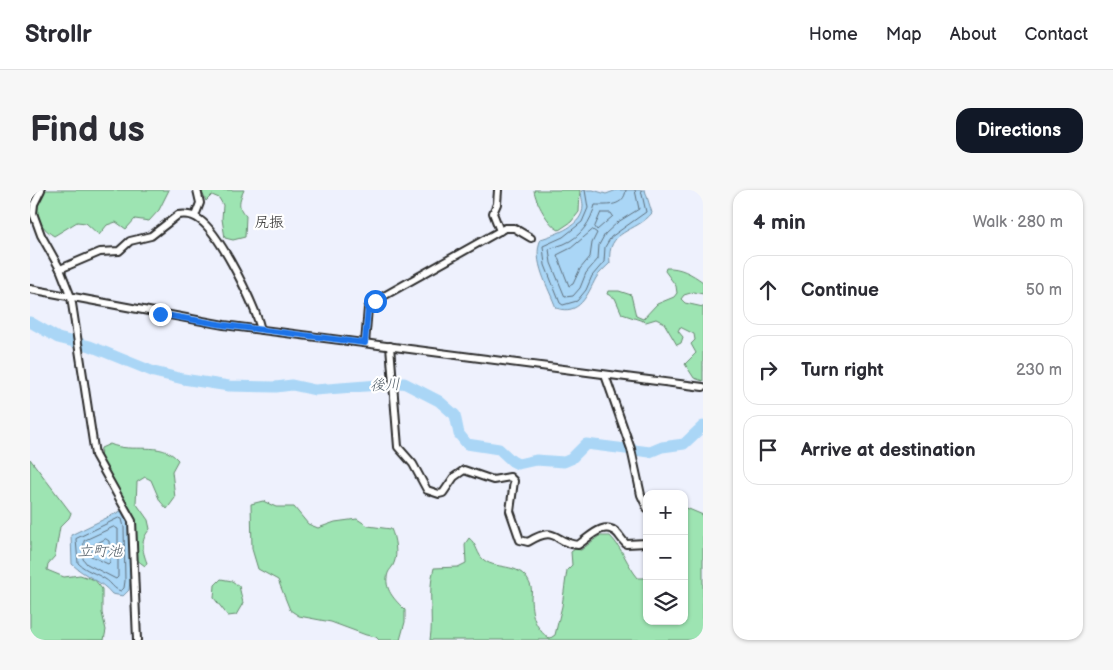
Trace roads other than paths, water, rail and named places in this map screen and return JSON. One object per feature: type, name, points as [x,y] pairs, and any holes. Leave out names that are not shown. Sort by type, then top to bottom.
[{"type":"street","points":[[41,190],[34,204],[33,213],[41,234],[60,269],[71,297],[95,454],[132,521],[138,640]]},
{"type":"street","points":[[194,216],[200,203],[197,190]]},
{"type":"street","points":[[498,190],[497,204],[493,213],[500,231]]},
{"type":"street","points":[[60,269],[100,252],[119,252],[130,241],[151,236],[178,215],[194,216],[202,220],[219,244],[241,282],[260,330]]},
{"type":"street","points":[[365,343],[368,308],[375,301],[500,231],[514,228],[531,238]]},
{"type":"street","points":[[30,289],[178,317],[260,330],[605,376],[703,387]]},
{"type":"street","points":[[390,346],[398,447],[413,464],[428,490],[439,494],[443,493],[454,476],[464,470],[493,480],[510,477],[514,482],[510,511],[512,523],[520,540],[528,542],[550,533],[578,545],[592,533],[606,529],[614,531],[630,546],[643,542]]},
{"type":"street","points":[[605,376],[632,451],[643,499]]},
{"type":"water","points":[[582,190],[593,190],[606,194],[617,190],[645,190],[652,213],[617,238],[610,252],[610,263],[597,276],[586,297],[577,307],[564,310],[556,308],[542,274],[538,247],[541,239],[568,228],[579,219],[583,206]]},
{"type":"water","name":"立町池","points":[[123,510],[129,527],[130,581],[129,590],[123,596],[112,594],[103,585],[72,564],[71,535]]},
{"type":"waterway","name":"後川","points":[[30,322],[58,338],[90,346],[154,372],[183,379],[229,386],[276,387],[292,385],[315,390],[404,383],[439,401],[455,415],[459,434],[467,444],[499,449],[518,464],[536,460],[564,462],[571,459],[586,444],[650,452],[662,447],[684,444],[703,426]]},
{"type":"district","name":"尻振","points":[[269,222]]}]
